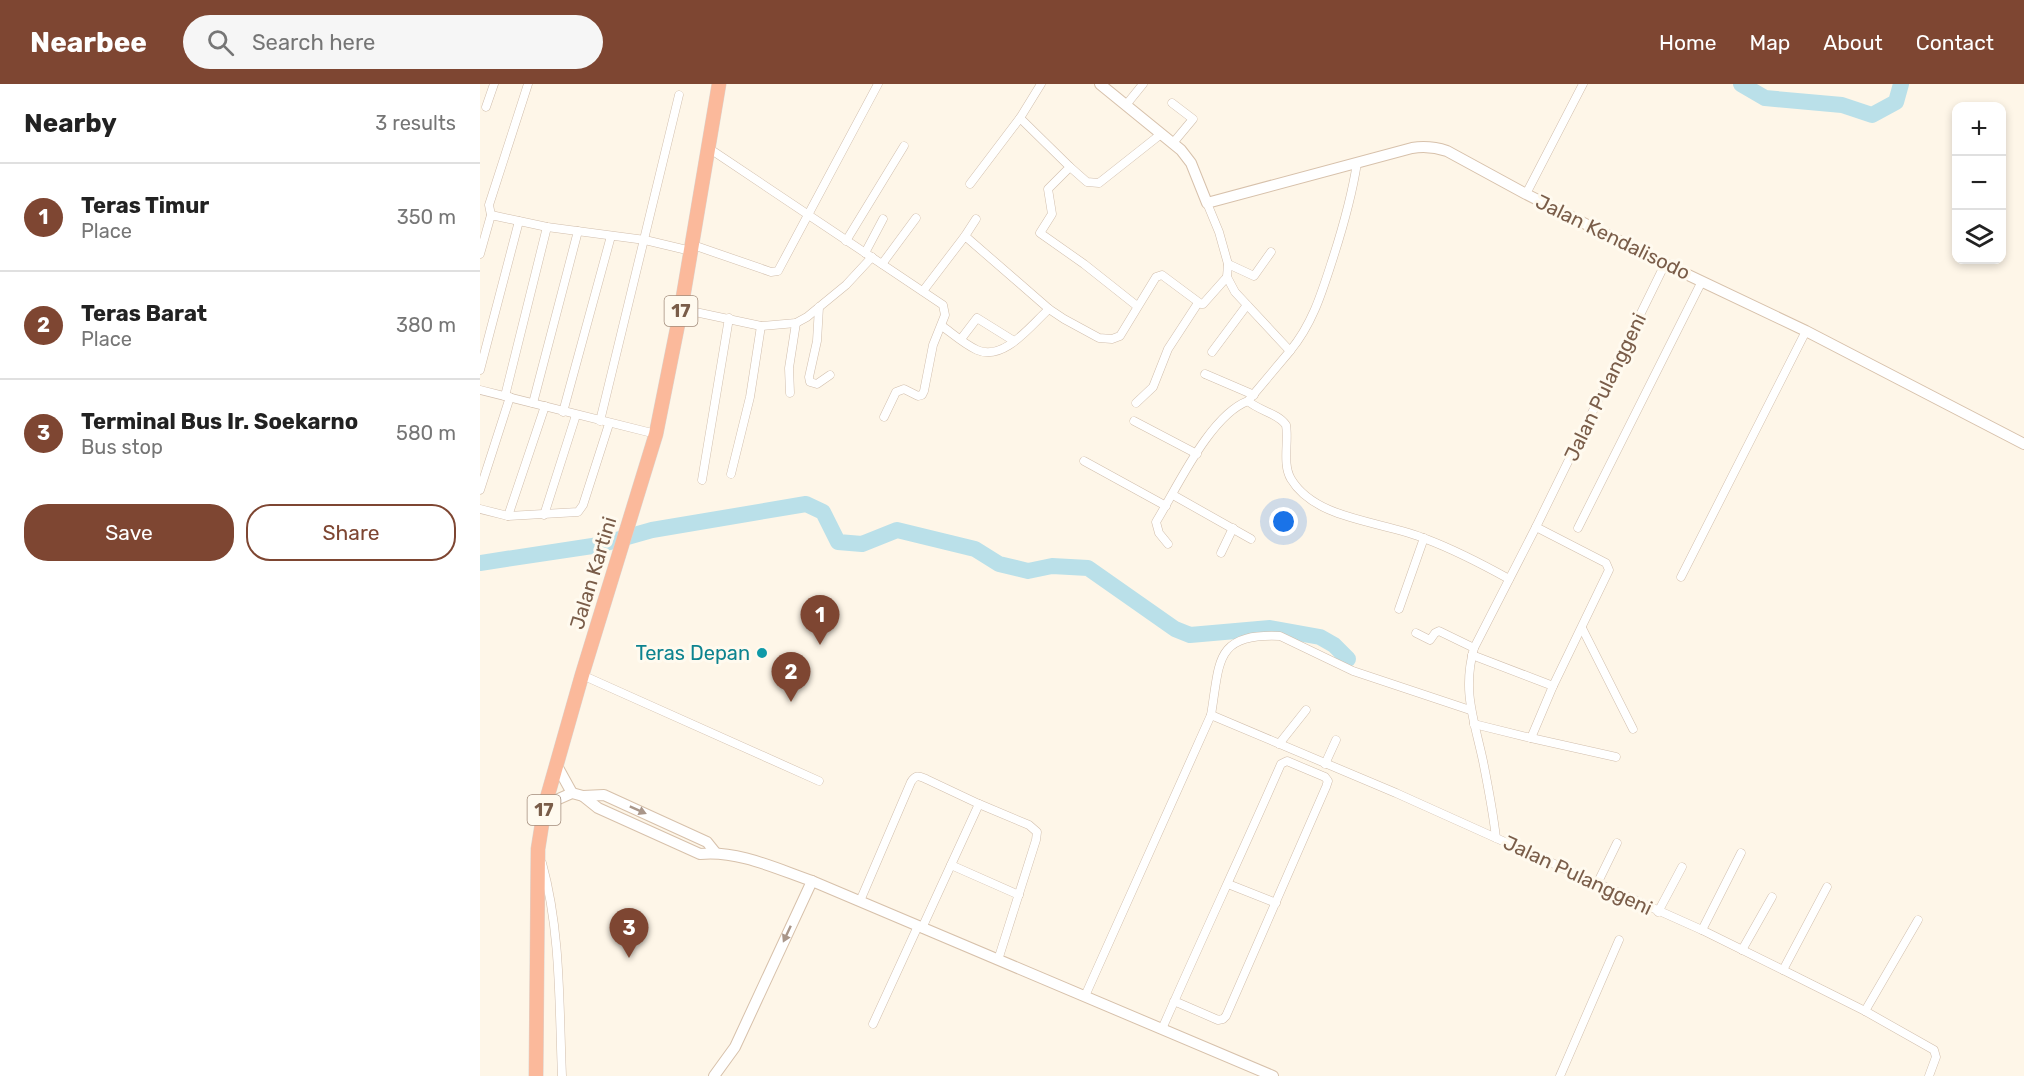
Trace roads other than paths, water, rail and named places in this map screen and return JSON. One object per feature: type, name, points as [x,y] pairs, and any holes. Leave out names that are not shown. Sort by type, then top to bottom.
[{"type":"highway","name":"Jalan Kartini","points":[[536,1076],[538,849],[545,805],[582,675],[656,434],[710,149],[719,86]]},
{"type":"street","points":[[486,107],[494,84]]},
{"type":"street","points":[[480,254],[490,218],[489,205],[528,84]]},
{"type":"street","points":[[970,184],[1020,118],[1041,84]]},
{"type":"street","points":[[1101,84],[1173,143],[1191,163],[1219,232],[1228,264],[1227,277],[1235,292],[1290,351]]},
{"type":"street","points":[[1126,105],[1143,84]]},
{"type":"street","points":[[1526,194],[1583,84]]},
{"type":"street","points":[[480,219],[519,221],[692,248],[776,272],[877,86]]},
{"type":"street","points":[[600,421],[679,95]]},
{"type":"street","points":[[1172,103],[1193,119],[1173,143]]},
{"type":"street","points":[[1020,118],[1087,182],[1099,183],[1161,134]]},
{"type":"street","points":[[846,241],[904,146]]},
{"type":"street","name":"Jalan Kendalisodo","points":[[1207,203],[1412,148],[1425,146],[1437,148],[1447,151],[1526,194],[1665,264],[1806,331],[2024,444]]},
{"type":"street","points":[[710,149],[944,305],[942,326],[933,345],[922,395],[918,396],[904,389],[896,392],[884,417]]},
{"type":"street","points":[[1168,544],[1159,533],[1156,522],[1197,454],[1223,418],[1237,406],[1248,402],[1254,395],[1311,321],[1341,231],[1353,188],[1357,163]]},
{"type":"street","points":[[1070,167],[1049,187],[1051,216],[1040,233],[1137,306]]},
{"type":"street","points":[[882,264],[916,218]]},
{"type":"street","points":[[681,309],[761,326],[796,322],[807,317],[846,285],[868,255],[884,219]]},
{"type":"street","points":[[923,291],[976,219]]},
{"type":"street","points":[[480,370],[519,221]]},
{"type":"street","points":[[480,490],[507,396],[547,227]]},
{"type":"street","points":[[533,403],[578,231]]},
{"type":"street","points":[[563,412],[611,236]]},
{"type":"street","points":[[965,236],[1049,309],[1099,338],[1112,339],[1120,336],[1153,280],[1160,275],[1198,303],[1203,304],[1227,277]]},
{"type":"street","points":[[1228,264],[1254,276],[1271,252]]},
{"type":"street","name":"Jalan Pulanggeni","points":[[1665,264],[1473,652],[1468,683],[1470,710],[1492,807],[1496,838],[1702,930],[1865,1011],[1934,1050],[1936,1057],[1929,1076]]},
{"type":"street","points":[[1578,528],[1702,281]]},
{"type":"street","points":[[1136,403],[1153,387],[1168,350],[1198,303]]},
{"type":"street","points":[[1212,352],[1247,305]]},
{"type":"street","points":[[819,307],[817,341],[809,377],[810,382],[817,384],[830,375]]},
{"type":"street","points":[[942,326],[977,350],[1002,351],[1049,309]]},
{"type":"street","points":[[702,480],[729,318]]},
{"type":"street","points":[[961,339],[977,318],[1014,341]]},
{"type":"street","points":[[790,393],[789,368],[796,322]]},
{"type":"street","points":[[731,474],[750,397],[761,326]]},
{"type":"street","points":[[1681,577],[1806,331]]},
{"type":"street","points":[[1205,374],[1254,395]]},
{"type":"street","points":[[480,390],[656,434]]},
{"type":"street","points":[[1248,402],[1283,420],[1286,425],[1289,477],[1306,498],[1326,508],[1424,537],[1509,579]]},
{"type":"street","points":[[508,516],[544,406]]},
{"type":"street","points":[[544,515],[576,415]]},
{"type":"street","points":[[1134,421],[1197,454]]},
{"type":"street","points":[[480,509],[508,516],[576,513],[580,509],[609,424]]},
{"type":"street","points":[[1084,460],[1166,506]]},
{"type":"street","points":[[1173,495],[1251,539]]},
{"type":"street","points":[[1532,734],[1609,570],[1609,566],[1536,527]]},
{"type":"street","points":[[1221,553],[1233,528]]},
{"type":"street","points":[[1399,609],[1424,537]]},
{"type":"street","points":[[1582,628],[1633,729]]},
{"type":"street","points":[[1416,633],[1430,640],[1439,631],[1473,652],[1553,686]]},
{"type":"street","points":[[1085,996],[1211,715],[1222,654],[1232,644],[1250,637],[1280,636],[1353,671],[1470,710]]},
{"type":"street","points":[[582,675],[819,781]]},
{"type":"street","points":[[1279,744],[1306,710]]},
{"type":"street","points":[[1211,715],[1496,838]]},
{"type":"street","points":[[1473,722],[1532,734],[1616,757]]},
{"type":"street","points":[[1325,764],[1336,740]]},
{"type":"street","points":[[1162,1029],[1174,1000],[1281,764],[1287,761],[1325,777],[1327,783],[1224,1019],[1218,1020],[1174,1000]]},
{"type":"street","points":[[556,764],[578,794],[598,808],[700,854],[715,852],[751,860],[812,881],[1273,1076]]},
{"type":"street","points":[[860,901],[910,782],[914,777],[919,776],[1029,825],[1036,832],[1036,840],[998,960]]},
{"type":"street","points":[[545,805],[578,794],[604,795],[707,842],[715,852]]},
{"type":"street","points":[[598,808],[604,795]]},
{"type":"street","points":[[873,1024],[979,804]]},
{"type":"street","points":[[1598,884],[1617,843]]},
{"type":"street","points":[[538,849],[549,888],[552,910],[562,1076]]},
{"type":"street","points":[[1702,930],[1741,853]]},
{"type":"street","points":[[951,865],[1019,895]]},
{"type":"street","points":[[1658,912],[1682,867]]},
{"type":"street","points":[[714,1076],[735,1047],[812,881]]},
{"type":"street","points":[[1228,884],[1276,903]]},
{"type":"street","points":[[1783,970],[1827,887]]},
{"type":"street","points":[[1742,950],[1772,897]]},
{"type":"street","points":[[1865,1011],[1918,920]]},
{"type":"street","points":[[1560,1076],[1619,940]]},
{"type":"waterway","points":[[1741,84],[1765,98],[1842,105],[1872,115],[1896,102],[1901,84]]},
{"type":"waterway","points":[[480,563],[599,545],[652,530],[806,504],[823,512],[838,542],[862,544],[897,530],[975,549],[999,564],[1028,571],[1052,566],[1088,568],[1175,629],[1190,635],[1270,628],[1320,637],[1334,645],[1348,659]]},
{"type":"place","name":"Teras Timur","points":[[820,645]]},
{"type":"place","name":"Teras Depan","points":[[762,653]]},
{"type":"place","name":"Teras Barat","points":[[791,702]]},
{"type":"place","name":"Terminal Bus Ir. Soekarno","points":[[629,958]]}]
